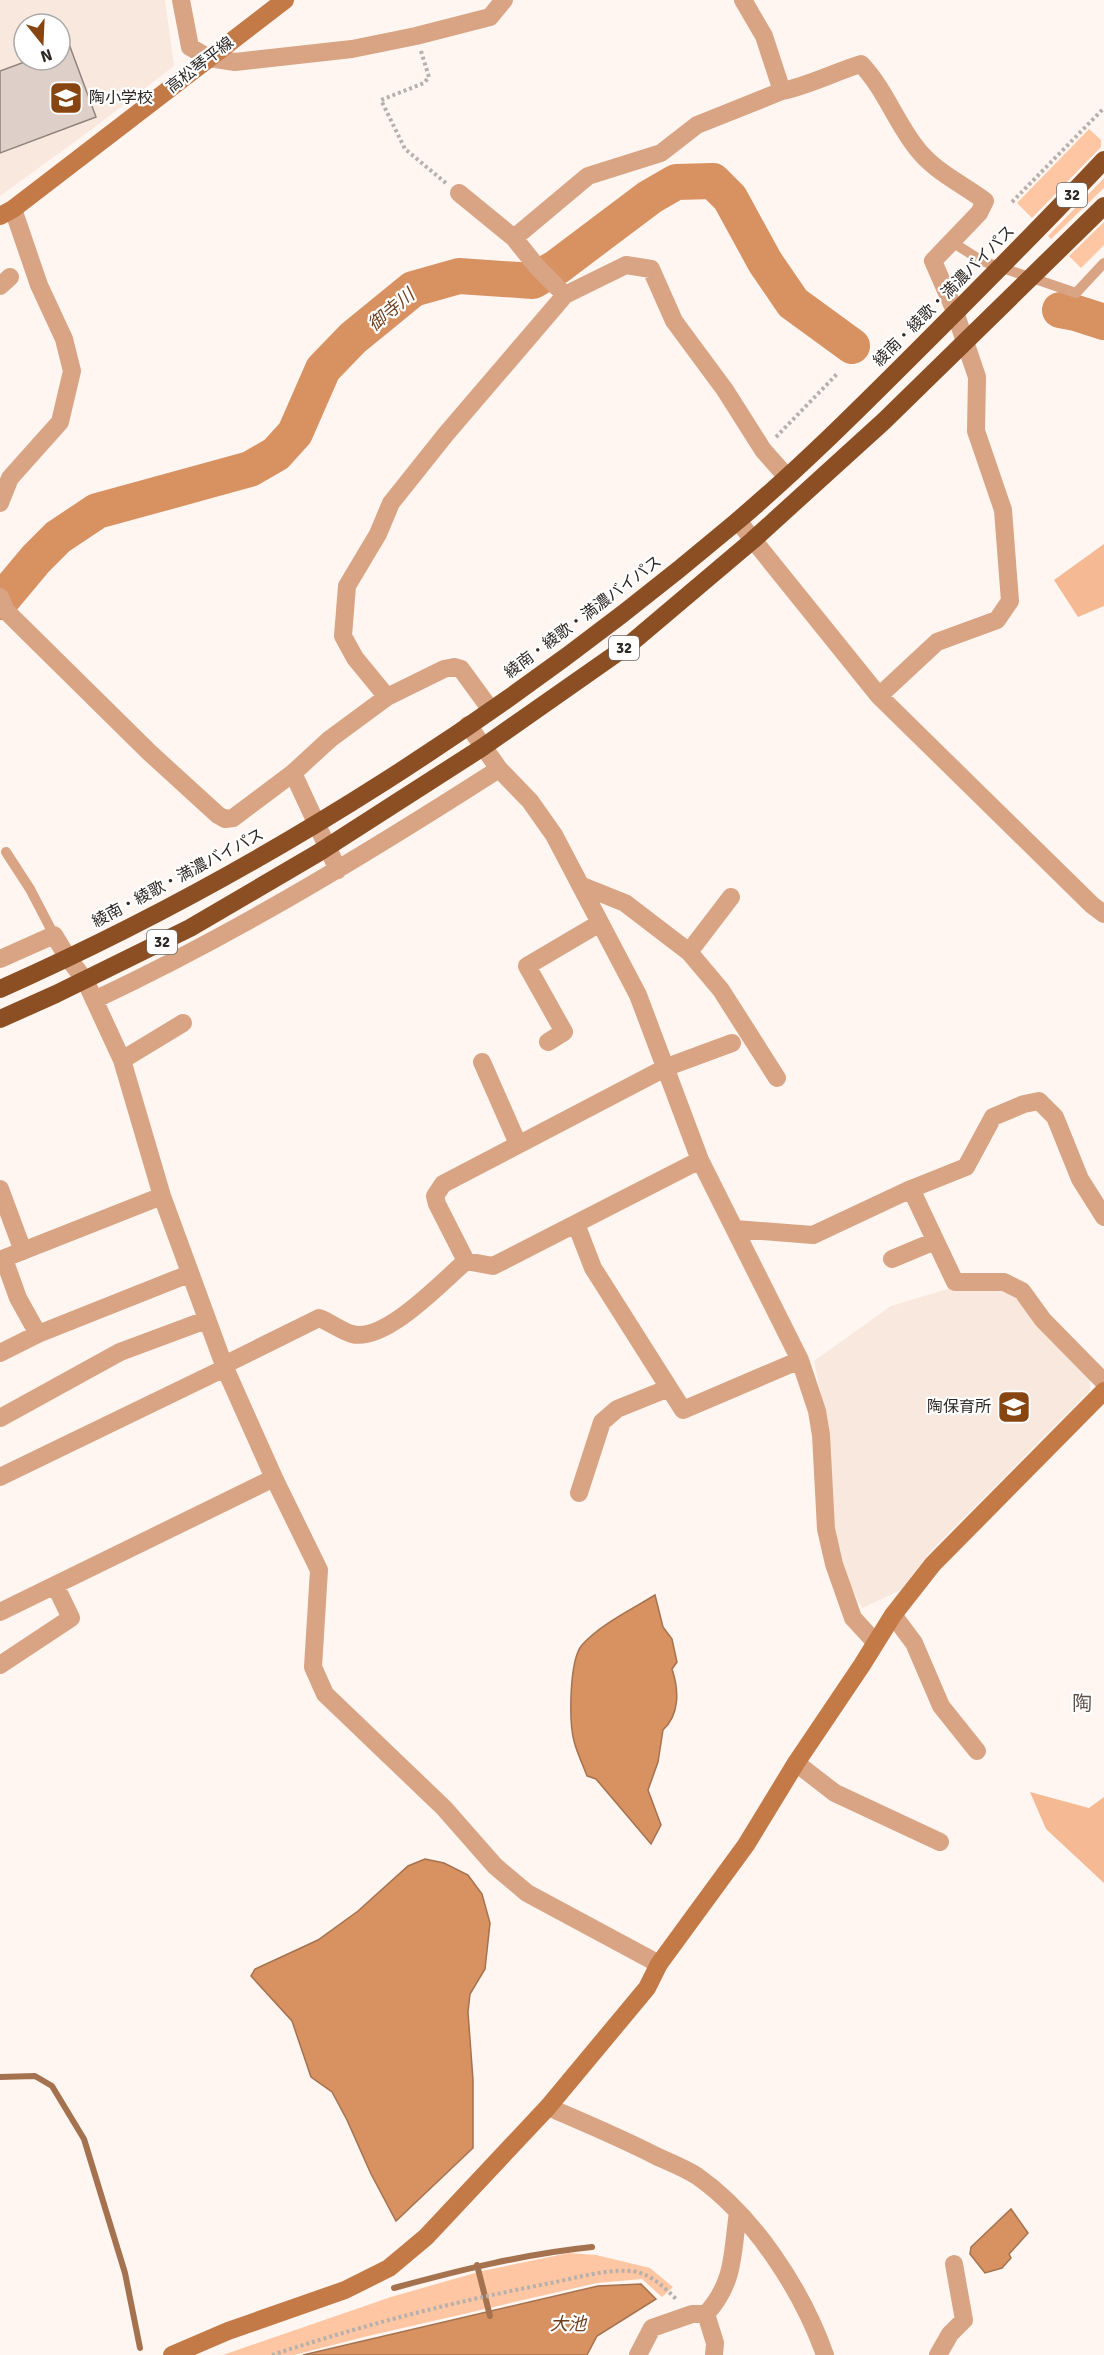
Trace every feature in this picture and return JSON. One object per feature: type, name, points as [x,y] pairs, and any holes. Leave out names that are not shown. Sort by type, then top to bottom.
[{"type":"highway","name":"綾南・綾歌・満濃バイパス","points":[[0,989],[178,903],[307,829],[491,710],[611,623],[738,521],[866,402],[1040,229],[1104,160]]},
{"type":"highway","name":"32","points":[[0,1019],[190,928],[318,853],[483,747],[630,644],[753,540],[884,420],[1104,206]]},
{"type":"street","points":[[181,0],[190,46],[209,58],[235,62],[352,49],[416,36],[490,17],[504,0]]},
{"type":"street","name":"高松琴平線","points":[[7,212],[285,0]]},
{"type":"street","points":[[743,0],[764,36],[782,91]]},
{"type":"street","points":[[514,238],[588,176],[661,153],[697,125],[825,75],[861,64],[872,75],[915,147],[936,169],[985,201],[979,213],[933,261],[954,309],[977,377],[976,430],[1003,510],[1010,601],[997,620],[937,642],[879,696]]},
{"type":"street","points":[[459,193],[514,238],[538,268],[565,295]]},
{"type":"street","points":[[0,502],[10,478],[60,422],[72,371],[64,339],[7,212]]},
{"type":"street","points":[[387,697],[355,658],[343,636],[347,586],[378,534],[391,503],[446,434],[565,295],[626,265],[651,269],[674,321],[725,390],[763,450],[786,476]]},
{"type":"street","points":[[738,521],[879,696],[1092,905],[1104,914]]},
{"type":"street","points":[[3,604],[221,825],[293,772],[330,739],[387,697],[444,669],[454,667],[461,669],[491,710]]},
{"type":"street","points":[[468,725],[499,769],[530,801],[554,835],[638,995],[667,1067],[700,1160],[800,1360],[817,1411],[821,1436],[826,1529],[834,1564],[853,1618],[875,1642]]},
{"type":"street","points":[[94,1000],[220,936],[338,870],[499,769]]},
{"type":"street","points":[[293,772],[338,870]]},
{"type":"street","points":[[580,885],[625,903],[689,952],[721,990],[777,1078]]},
{"type":"street","points":[[689,952],[731,897]]},
{"type":"street","points":[[548,1042],[564,1032],[527,966],[600,923]]},
{"type":"street","points":[[0,959],[54,934],[68,958],[85,980],[123,1060],[162,1196],[206,1320],[274,1478],[319,1570],[313,1667],[325,1694],[444,1808],[495,1866],[527,1893],[659,1964]]},
{"type":"street","points":[[123,1060],[183,1023]]},
{"type":"street","points":[[466,1261],[437,1204],[435,1196],[443,1184],[667,1067],[732,1044]]},
{"type":"street","points":[[482,1062],[519,1144]]},
{"type":"street","points":[[735,1229],[813,1234],[911,1189],[966,1167],[993,1118],[1024,1104],[1039,1101],[1055,1117],[1080,1179],[1104,1217]]},
{"type":"street","points":[[466,1261],[493,1266],[700,1160]]},
{"type":"street","points":[[911,1189],[955,1282],[1004,1282],[1022,1291],[1043,1320],[1104,1382]]},
{"type":"street","points":[[0,1190],[23,1251]]},
{"type":"street","points":[[38,1334],[18,1298],[2,1259],[162,1196]]},
{"type":"street","points":[[576,1224],[593,1268],[683,1410],[800,1360]]},
{"type":"street","points":[[892,1259],[935,1241]]},
{"type":"street","points":[[0,1478],[319,1317],[352,1334],[373,1334],[390,1326],[466,1261]]},
{"type":"street","points":[[0,1353],[38,1334],[189,1274]]},
{"type":"street","points":[[0,1418],[120,1352],[206,1320]]},
{"type":"street","points":[[579,1493],[602,1422],[617,1409],[669,1388]]},
{"type":"street","points":[[172,2355],[228,2331],[345,2290],[389,2268],[426,2237],[548,2107],[647,1988],[659,1964],[746,1845],[796,1763],[893,1615],[933,1564],[1104,1391]]},
{"type":"street","points":[[0,1612],[274,1478]]},
{"type":"street","points":[[0,1665],[70,1618],[55,1585]]},
{"type":"street","points":[[893,1615],[914,1643],[941,1706],[977,1751]]},
{"type":"street","points":[[796,1763],[835,1793],[940,1842]]},
{"type":"street","points":[[548,2107],[613,2134],[697,2175],[738,2212],[777,2260],[799,2295],[818,2334],[825,2355]]},
{"type":"street","points":[[638,2355],[652,2328],[699,2314],[720,2298],[728,2280],[738,2212]]},
{"type":"street","points":[[938,2355],[950,2334],[964,2320],[954,2264]]},
{"type":"street","points":[[699,2314],[715,2343],[714,2355]]},
{"type":"lane","points":[[952,242],[982,261],[1076,293],[1104,263]]},
{"type":"lane","points":[[6,852],[30,889],[54,934]]},
{"type":"path","points":[[416,36],[429,76],[424,83],[381,99],[405,149],[429,171],[459,193]]},
{"type":"path","points":[[1012,202],[1104,108]]},
{"type":"path","points":[[763,450],[838,373]]},
{"type":"path","points":[[272,2355],[343,2332],[481,2298],[610,2272],[633,2271],[648,2277],[699,2314]]},
{"type":"shaded area","name":"陶小学校","points":[[0,0],[165,0],[174,66],[0,196]]},
{"type":"shaded area","points":[[1089,129],[1101,140],[1101,147],[1032,218],[1017,203]]},
{"type":"shaded area","points":[[1104,178],[1104,188],[1051,239],[1048,236]]},
{"type":"shaded area","points":[[1104,222],[1104,245],[1081,268],[1069,256]]},
{"type":"shaded area","points":[[1104,544],[1104,606],[1078,617],[1054,580]]},
{"type":"shaded area","points":[[951,1288],[1001,1290],[1020,1298],[1090,1377],[1090,1390],[930,1552],[901,1590],[862,1608],[851,1587],[835,1535],[828,1429],[814,1361],[891,1306]]},
{"type":"shaded area","points":[[1030,1792],[1089,1808],[1104,1797],[1104,1883],[1046,1829]]},
{"type":"shaded area","points":[[569,2253],[596,2255],[650,2268],[673,2287],[662,2297],[642,2279],[597,2283],[294,2355],[223,2355],[391,2297],[482,2271]]},
{"type":"water","points":[[655,1595],[663,1627],[672,1639],[677,1662],[672,1669],[677,1693],[673,1717],[663,1730],[658,1762],[648,1790],[661,1825],[651,1844],[596,1779],[587,1776],[574,1741],[571,1706],[572,1677],[582,1645],[607,1624]]},
{"type":"water","points":[[425,1859],[444,1863],[468,1875],[482,1894],[490,1923],[485,1969],[470,1994],[468,2012],[473,2080],[473,2148],[396,2221],[332,2092],[311,2077],[292,2021],[251,1976],[255,1969],[318,1940],[358,1911],[408,1866]]},
{"type":"water","points":[[1011,2209],[1028,2233],[1009,2254],[1011,2258],[1002,2268],[985,2273],[970,2254],[971,2247]]},
{"type":"water","name":"大池","points":[[641,2284],[656,2299],[597,2336],[587,2355],[303,2355],[598,2286]]},
{"type":"building","points":[[72,52],[96,117],[0,153],[0,71],[12,67],[12,72],[72,72]]},
{"type":"waterway","name":"御寺川","points":[[0,602],[58,537],[97,511],[250,469],[276,454],[295,433],[323,369],[353,338],[413,289],[459,276],[533,281],[557,267],[650,197],[676,182],[713,181],[730,198],[765,262],[793,303],[852,346]]},
{"type":"waterway","name":"御寺川","points":[[1060,310],[1104,322]]},
{"type":"waterway","points":[[0,2077],[35,2076],[52,2086],[84,2139],[125,2273],[140,2348]]},
{"type":"waterway","points":[[394,2288],[492,2263],[592,2247]]},
{"type":"waterway","points":[[477,2265],[490,2316]]},
{"type":"place","name":"陶小学校","points":[[66,98]]},
{"type":"place","name":"陶保育所","points":[[1014,1407]]},
{"type":"district","name":"陶","points":[[1082,1703]]}]
